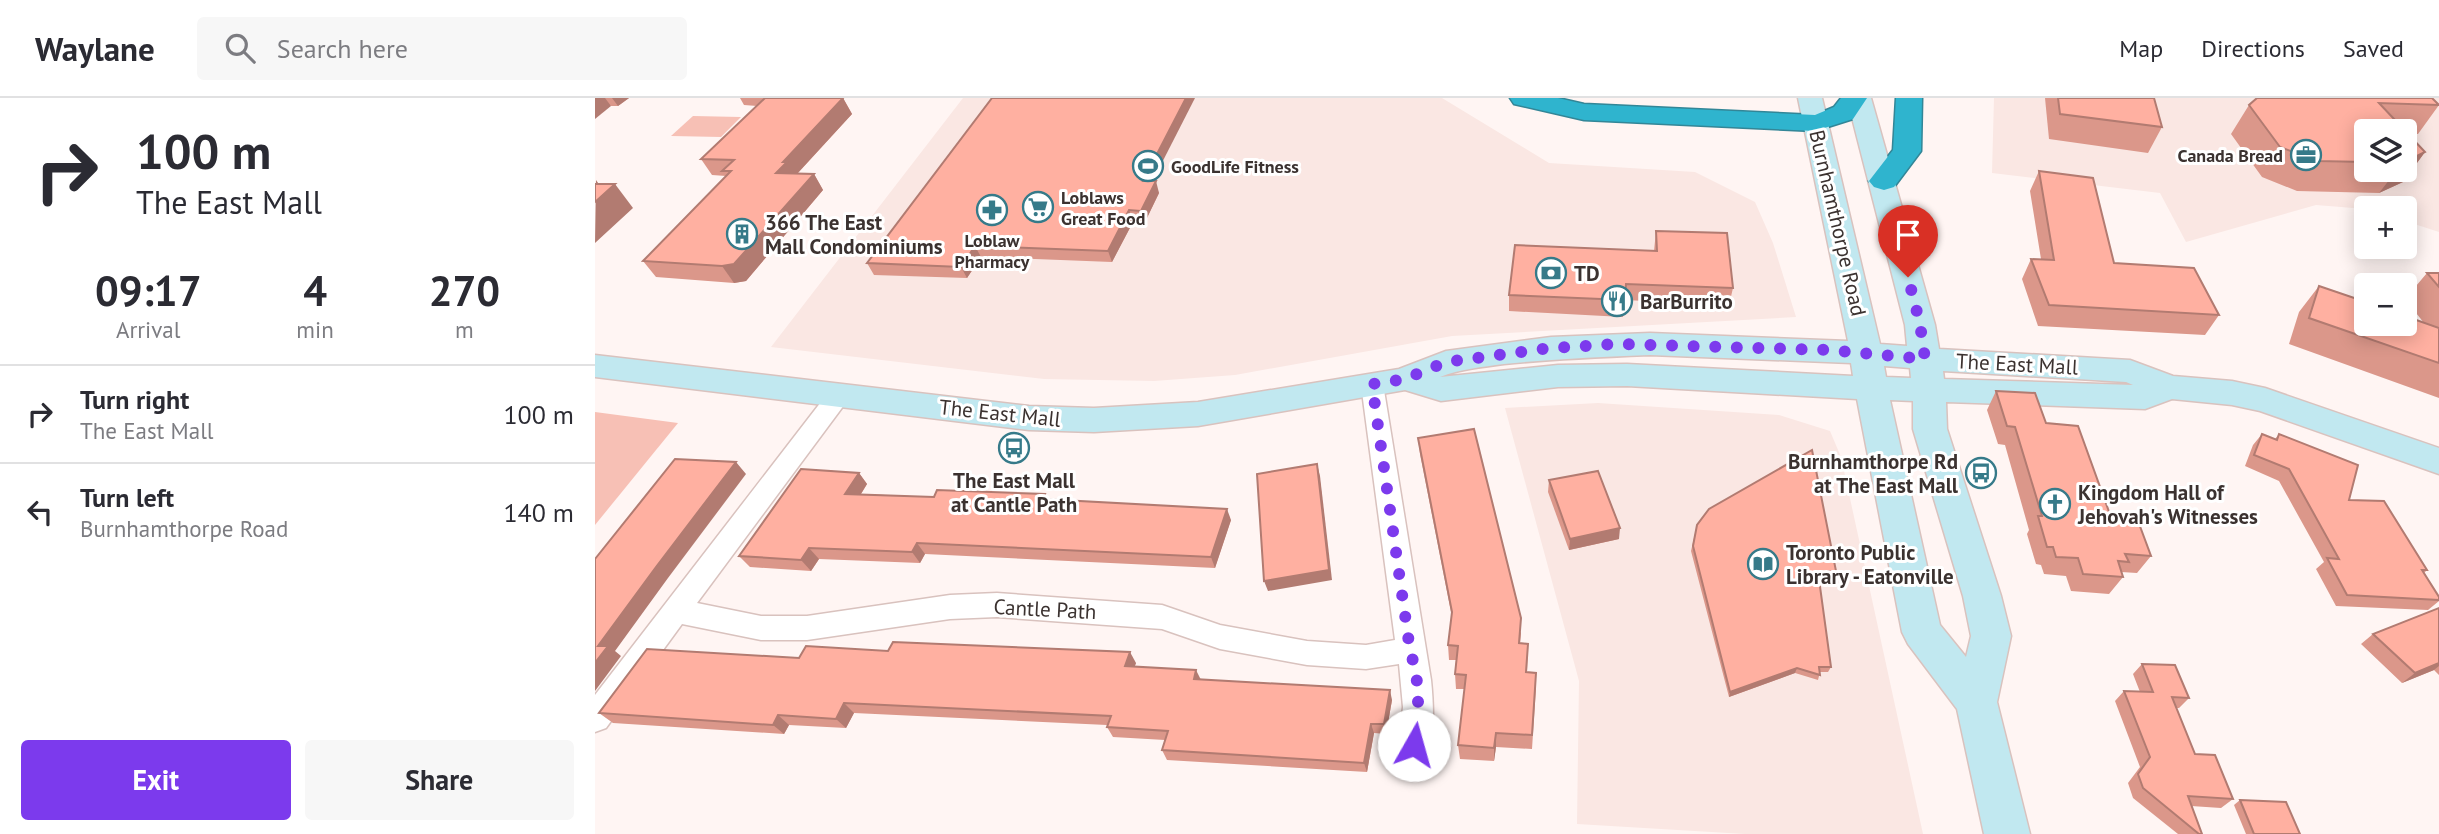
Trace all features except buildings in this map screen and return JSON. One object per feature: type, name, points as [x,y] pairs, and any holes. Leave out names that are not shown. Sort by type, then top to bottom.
[{"type":"highway","points":[[1523,98],[1584,112],[1813,111],[1841,116],[1857,98]]},
{"type":"highway","points":[[1884,181],[1907,151],[1909,98]]},
{"type":"main road","name":"Burnhamthorpe Road","points":[[1857,98],[1884,181],[1920,324],[1927,373],[1930,429],[1982,596],[1991,636],[1976,702]]},
{"type":"main road","name":"Burnhamthorpe Road","points":[[1813,111],[1922,632],[1976,702],[2007,834]]},
{"type":"main road","name":"The East Mall","points":[[595,366],[1029,418],[1094,421],[1198,414],[1405,379],[1441,390],[1557,376],[1869,371],[1927,373],[2145,397],[2169,387],[2232,393],[2265,400],[2439,461]]},
{"type":"street","points":[[1372,384],[1410,650],[1418,677],[1419,704],[1412,765]]},
{"type":"street","points":[[595,718],[839,395]]},
{"type":"street","name":"Cantle Path","points":[[677,611],[761,628],[807,628],[950,607],[1011,606],[1162,617],[1220,637],[1307,653],[1366,657],[1410,650]]},
{"type":"shaded area","points":[[963,98],[1442,98],[1549,163],[1695,172],[1755,202],[1773,243],[1796,317],[1452,336],[1235,375],[1154,381],[1044,379],[771,347]]},
{"type":"shaded area","points":[[1994,98],[2439,98],[2439,232],[2417,225],[2417,196],[2354,196],[2354,208],[2316,205],[2186,242],[2160,193],[1992,173]]},
{"type":"shaded area","points":[[693,116],[741,117],[721,137],[671,136]]},
{"type":"shaded area","points":[[1598,403],[1779,415],[1830,431],[1841,457],[1923,834],[1745,834],[1577,824],[1579,681],[1505,408]]},
{"type":"shaded area","points":[[595,412],[678,423],[595,525]]},
{"type":"place","name":"Canada Bread","points":[[2306,155]]},
{"type":"place","name":"GoodLife Fitness","points":[[1148,166]]},
{"type":"place","name":"Loblaws Great Food","points":[[1038,207]]},
{"type":"place","name":"Loblaw Pharmacy","points":[[992,210]]},
{"type":"place","name":"366 The East Mall Condominiums","points":[[742,234]]},
{"type":"place","name":"TD","points":[[1551,273]]},
{"type":"place","name":"BarBurrito","points":[[1617,301]]},
{"type":"place","name":"The East Mall at Cantle Path","points":[[1014,448]]},
{"type":"place","name":"Burnhamthorpe Rd at The East Mall","points":[[1981,473]]},
{"type":"place","name":"Kingdom Hall of Jehovah's Witnesses","points":[[2055,504]]},
{"type":"place","name":"Toronto Public Library - Eatonville","points":[[1763,564]]},
{"type":"route","points":[[1414,745],[1419,704],[1418,677],[1410,650],[1372,384],[1405,379],[1446,362],[1482,356],[1617,344],[1829,350],[1925,359],[1920,324],[1908,277]]}]
